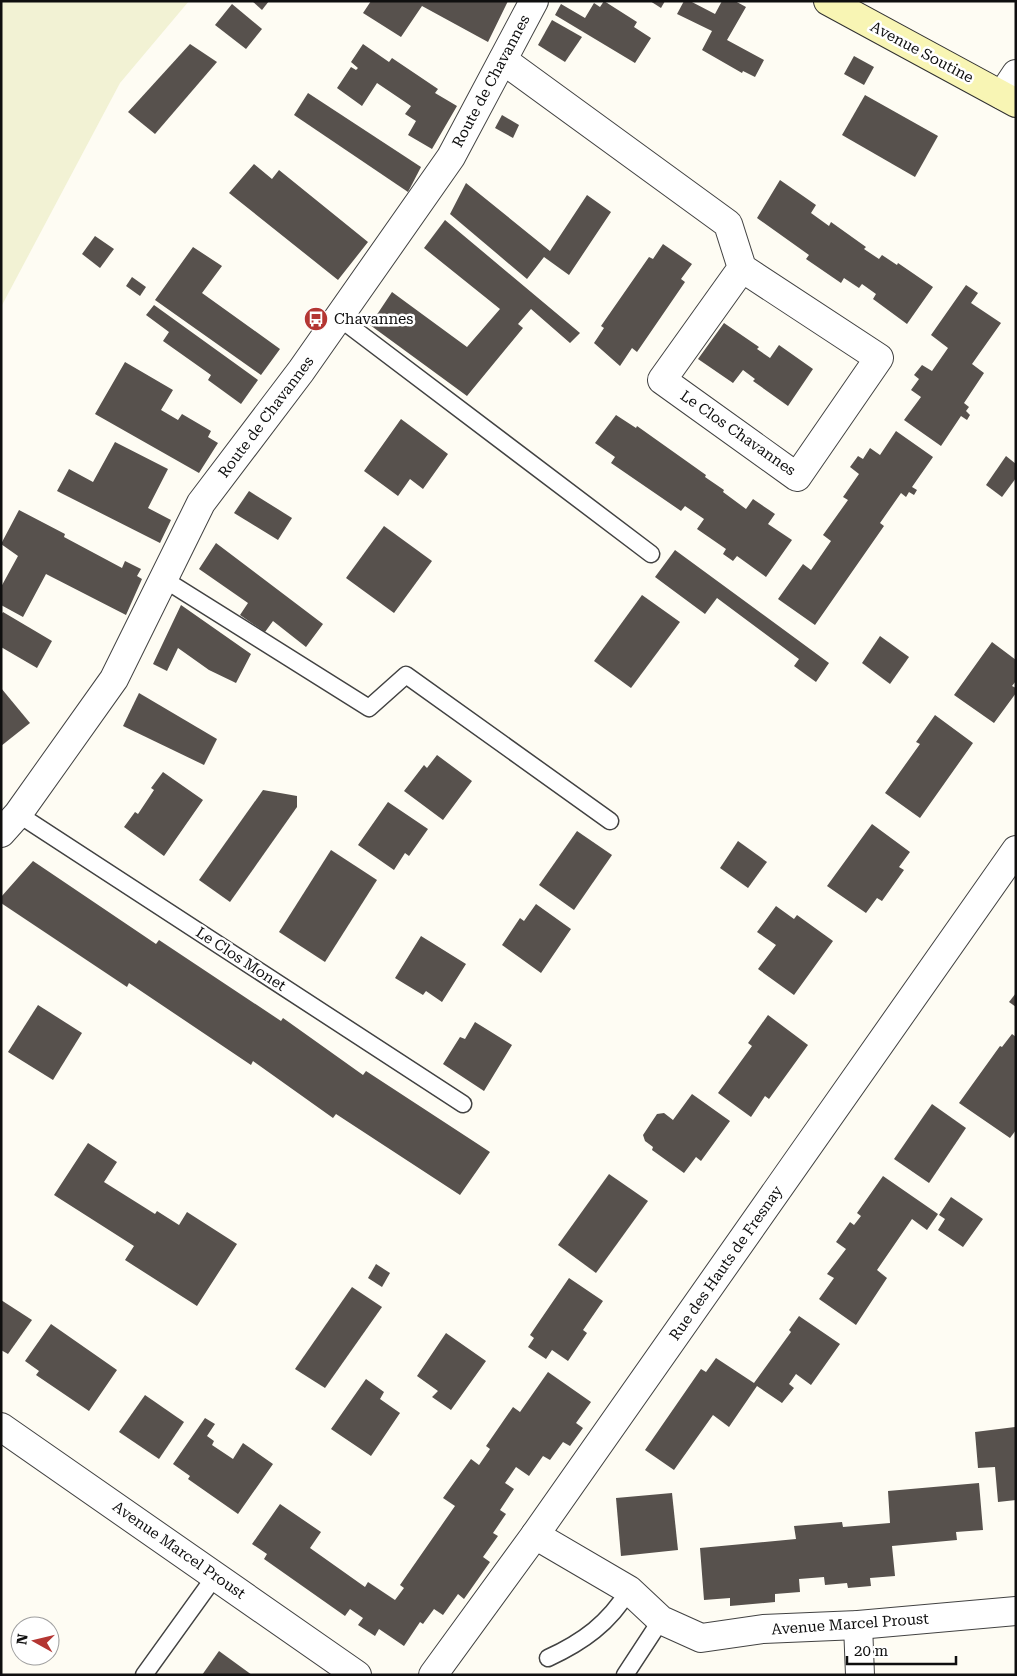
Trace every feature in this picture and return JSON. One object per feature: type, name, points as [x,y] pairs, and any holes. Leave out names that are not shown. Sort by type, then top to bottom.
[{"type":"street","name":"Route de Chavannes","points":[[10,824],[114,679],[162,578],[201,503],[301,371],[451,157],[534,1]]},
{"type":"street","name":"Avenue Soutine","points":[[828,1],[1011,91]]},
{"type":"street","points":[[504,60],[728,224],[742,268]]},
{"type":"street","name":"Le Clos Chavannes","points":[[742,268],[879,358],[797,477],[662,380],[742,268]]},
{"type":"street","name":"Rue des Hauts de Fresnay","points":[[433,1675],[535,1535],[1016,850]]},
{"type":"street","name":"Avenue Marcel Proust","points":[[1,1427],[357,1675]]},
{"type":"street","name":"Avenue Marcel Proust","points":[[535,1535],[630,1590],[661,1620],[701,1638],[763,1629],[858,1625],[1016,1611]]},
{"type":"street","points":[[858,1625],[860,1675]]},
{"type":"lane","points":[[338,317],[651,554]]},
{"type":"lane","points":[[162,578],[369,708],[406,675],[610,822]]},
{"type":"lane","name":"Le Clos Monet","points":[[10,824],[463,1104]]},
{"type":"lane","points":[[144,1675],[216,1575]]},
{"type":"lane","points":[[548,1658],[577,1644],[616,1611],[630,1590]]},
{"type":"lane","points":[[625,1675],[661,1620]]},
{"type":"green space","points":[[1,1],[189,1],[120,83],[1,307]]},
{"type":"building","points":[[252,1],[269,1],[262,10]]},
{"type":"building","points":[[371,1],[508,1],[488,42],[422,6],[401,37],[363,13]]},
{"type":"building","points":[[604,1],[637,22],[634,27],[651,38],[635,63],[555,15],[561,4],[585,18],[594,3],[600,7]]},
{"type":"building","points":[[650,1],[665,1],[661,8]]},
{"type":"building","points":[[684,1],[690,1],[715,14],[722,1],[735,1],[746,7],[727,40],[764,60],[755,77],[743,71],[742,73],[702,50],[712,31],[677,14]]},
{"type":"building","points":[[232,4],[262,29],[246,49],[215,25]]},
{"type":"building","points":[[552,20],[582,37],[565,62],[538,45]]},
{"type":"building","points":[[190,44],[217,62],[155,134],[128,112]]},
{"type":"building","points":[[363,44],[389,62],[392,58],[438,89],[435,93],[457,106],[432,149],[408,135],[416,121],[405,114],[411,106],[377,83],[362,106],[337,88],[351,67],[356,70],[358,68],[351,62]]},
{"type":"building","points":[[854,56],[874,67],[864,85],[844,74]]},
{"type":"building","points":[[308,93],[421,167],[408,192],[294,115]]},
{"type":"building","points":[[865,95],[938,136],[915,177],[842,135]]},
{"type":"building","points":[[502,115],[519,125],[513,138],[495,128]]},
{"type":"building","points":[[254,164],[272,179],[279,170],[368,242],[338,280],[229,193]]},
{"type":"building","points":[[780,180],[816,205],[811,213],[829,226],[831,222],[866,247],[864,249],[879,259],[882,255],[897,265],[898,263],[933,287],[907,324],[873,299],[876,294],[862,284],[859,288],[844,278],[841,283],[806,259],[809,255],[757,218]]},
{"type":"building","points":[[466,183],[550,251],[587,195],[611,212],[569,275],[544,257],[527,279],[450,214]]},
{"type":"building","points":[[445,220],[580,333],[570,343],[531,309],[518,324],[523,328],[467,396],[370,325],[392,292],[467,347],[500,309],[424,248]]},
{"type":"building","points":[[95,236],[114,249],[100,268],[82,254]]},
{"type":"building","points":[[663,244],[692,264],[681,279],[685,282],[637,352],[632,348],[620,366],[594,343],[604,328],[601,326],[649,257],[653,259]]},
{"type":"building","points":[[193,247],[222,266],[202,293],[280,349],[261,375],[155,300]]},
{"type":"building","points":[[132,277],[146,287],[140,296],[126,286]]},
{"type":"building","points":[[966,285],[978,293],[971,303],[1001,323],[972,364],[984,373],[964,403],[969,407],[966,411],[970,415],[967,420],[961,416],[941,446],[904,420],[921,397],[911,390],[919,379],[914,375],[922,365],[932,371],[948,348],[931,335]]},
{"type":"building","points":[[154,305],[258,380],[241,404],[208,380],[211,375],[163,341],[169,332],[146,315]]},
{"type":"building","points":[[724,323],[759,347],[757,349],[770,358],[779,345],[813,369],[788,406],[753,381],[755,379],[743,370],[733,383],[698,359]]},
{"type":"building","points":[[125,362],[173,390],[161,410],[178,420],[182,414],[211,431],[208,437],[218,443],[199,473],[95,414]]},
{"type":"building","points":[[616,415],[636,428],[637,426],[706,475],[705,477],[746,509],[753,499],[775,514],[768,524],[792,540],[766,577],[737,556],[733,561],[723,554],[726,549],[697,529],[704,519],[685,506],[681,511],[611,463],[615,457],[595,443]]},
{"type":"building","points":[[401,419],[448,454],[423,489],[410,479],[398,496],[364,471]]},
{"type":"building","points":[[896,431],[933,457],[912,487],[917,490],[914,495],[909,492],[906,497],[901,493],[880,523],[884,526],[815,625],[778,599],[803,564],[811,570],[831,541],[823,535],[848,500],[843,497],[859,474],[850,467],[858,456],[863,459],[870,448],[880,455]]},
{"type":"building","points":[[115,442],[168,469],[148,508],[171,520],[160,543],[57,491],[69,469],[93,482]]},
{"type":"building","points":[[1006,456],[1016,464],[1016,478],[1002,497],[986,485]]},
{"type":"building","points":[[249,491],[292,518],[278,540],[234,513]]},
{"type":"building","points":[[19,510],[65,534],[64,537],[122,568],[125,561],[141,569],[137,576],[142,579],[126,615],[46,574],[23,617],[1,605],[1,587],[18,556],[1,544]]},
{"type":"building","points":[[384,526],[432,561],[394,613],[346,578]]},
{"type":"building","points":[[216,543],[323,624],[306,647],[273,621],[265,632],[240,615],[248,603],[199,569]]},
{"type":"building","points":[[675,550],[829,663],[816,682],[794,666],[799,659],[717,598],[705,614],[655,577]]},
{"type":"building","points":[[642,595],[680,622],[631,688],[594,661]]},
{"type":"building","points":[[181,605],[251,654],[236,683],[209,670],[178,648],[167,671],[153,664]]},
{"type":"building","points":[[3,612],[52,641],[37,668],[1,647],[1,615]]},
{"type":"building","points":[[880,636],[909,657],[890,684],[862,663]]},
{"type":"building","points":[[992,642],[1016,660],[1016,681],[1012,686],[1016,688],[1016,693],[994,723],[954,695]]},
{"type":"building","points":[[1,688],[30,723],[1,746]]},
{"type":"building","points":[[139,693],[217,739],[204,765],[123,726]]},
{"type":"building","points":[[935,715],[973,743],[920,818],[885,793],[920,744],[916,742]]},
{"type":"building","points":[[437,755],[472,781],[443,820],[404,791],[424,765],[427,768]]},
{"type":"building","points":[[163,772],[203,800],[164,856],[124,827],[135,812],[138,814],[154,790],[151,788]]},
{"type":"building","points":[[263,790],[297,796],[297,807],[230,902],[199,880]]},
{"type":"building","points":[[388,802],[428,829],[409,856],[405,853],[394,870],[358,845]]},
{"type":"building","points":[[872,824],[910,852],[899,867],[904,870],[882,901],[877,898],[866,913],[827,886]]},
{"type":"building","points":[[577,831],[612,855],[574,910],[539,885]]},
{"type":"building","points":[[738,841],[767,862],[748,888],[720,868]]},
{"type":"building","points":[[331,850],[377,880],[325,962],[279,932]]},
{"type":"building","points":[[33,861],[156,944],[159,940],[281,1021],[283,1018],[363,1075],[366,1071],[490,1152],[460,1195],[336,1114],[333,1118],[253,1061],[251,1065],[129,983],[127,987],[1,903],[1,897]]},
{"type":"building","points":[[536,904],[571,929],[541,973],[502,945],[520,918],[524,921]]},
{"type":"building","points":[[776,906],[794,919],[797,915],[833,941],[794,995],[758,969],[776,945],[757,932]]},
{"type":"building","points":[[421,936],[466,964],[442,1002],[426,991],[423,995],[395,978]]},
{"type":"building","points":[[1016,993],[1016,1007],[1009,1002]]},
{"type":"building","points":[[38,1005],[82,1033],[53,1080],[8,1052]]},
{"type":"building","points":[[768,1015],[808,1045],[769,1099],[765,1096],[751,1117],[718,1093],[752,1046],[748,1043]]},
{"type":"building","points":[[475,1022],[512,1045],[484,1091],[443,1064],[460,1037],[465,1039]]},
{"type":"building","points":[[1012,1034],[1016,1037],[1016,1130],[1010,1138],[959,1103],[1000,1046],[1002,1047]]},
{"type":"building","points":[[692,1094],[730,1121],[701,1161],[696,1157],[684,1173],[652,1150],[653,1147],[645,1141],[643,1135],[657,1114],[664,1113],[673,1120]]},
{"type":"building","points":[[932,1104],[966,1128],[929,1183],[894,1159]]},
{"type":"building","points":[[88,1143],[117,1162],[104,1182],[155,1214],[157,1211],[179,1225],[187,1212],[237,1244],[197,1306],[125,1260],[134,1246],[54,1195]]},
{"type":"building","points":[[609,1174],[648,1201],[596,1273],[558,1245]]},
{"type":"building","points":[[883,1176],[938,1214],[927,1230],[912,1219],[877,1270],[887,1278],[856,1325],[819,1299],[834,1278],[827,1274],[846,1249],[836,1242],[850,1222],[854,1225],[861,1216],[857,1213]]},
{"type":"building","points":[[951,1197],[983,1219],[963,1247],[938,1230],[945,1219],[939,1215]]},
{"type":"building","points":[[376,1264],[390,1273],[382,1287],[368,1278]]},
{"type":"building","points":[[569,1278],[603,1301],[583,1330],[587,1333],[568,1361],[552,1350],[546,1359],[528,1347],[534,1338],[530,1335]]},
{"type":"building","points":[[352,1287],[382,1307],[325,1388],[295,1369]]},
{"type":"building","points":[[1,1300],[32,1320],[8,1354],[1,1350]]},
{"type":"building","points":[[799,1316],[840,1344],[811,1385],[796,1374],[789,1384],[794,1388],[782,1403],[757,1386],[729,1427],[713,1415],[674,1470],[645,1450],[701,1369],[706,1372],[716,1358],[754,1383],[791,1332],[789,1330]]},
{"type":"building","points":[[51,1324],[117,1370],[89,1411],[36,1375],[39,1371],[25,1361]]},
{"type":"building","points":[[446,1333],[486,1361],[451,1410],[432,1397],[438,1391],[417,1376]]},
{"type":"building","points":[[548,1372],[591,1402],[576,1423],[583,1428],[570,1446],[563,1442],[550,1460],[543,1456],[529,1476],[516,1467],[505,1483],[514,1489],[500,1510],[506,1514],[493,1533],[498,1536],[483,1557],[490,1562],[464,1599],[458,1594],[443,1615],[434,1609],[423,1624],[420,1622],[404,1646],[379,1629],[375,1636],[358,1625],[363,1618],[350,1609],[345,1616],[264,1559],[267,1554],[252,1544],[280,1504],[321,1532],[310,1548],[365,1587],[368,1582],[395,1600],[404,1588],[400,1585],[455,1506],[443,1498],[471,1459],[479,1465],[490,1449],[486,1446],[513,1407],[520,1412]]},
{"type":"building","points":[[366,1379],[384,1392],[380,1399],[400,1413],[371,1456],[331,1429]]},
{"type":"building","points":[[145,1395],[184,1422],[159,1459],[119,1432]]},
{"type":"building","points":[[205,1418],[215,1424],[207,1436],[214,1441],[212,1445],[233,1459],[243,1443],[273,1464],[238,1514],[188,1479],[190,1476],[173,1464]]},
{"type":"building","points":[[1015,1427],[1016,1500],[998,1502],[995,1467],[978,1468],[975,1432]]},
{"type":"building","points":[[979,1483],[983,1530],[956,1532],[957,1540],[892,1546],[895,1576],[870,1578],[871,1586],[848,1588],[847,1583],[825,1585],[824,1577],[799,1579],[800,1592],[775,1594],[775,1602],[730,1606],[730,1598],[704,1600],[700,1548],[796,1539],[794,1526],[842,1522],[843,1527],[890,1523],[888,1491]]},
{"type":"building","points":[[672,1493],[678,1550],[621,1556],[616,1498]]},
{"type":"building","points":[[219,1651],[252,1675],[202,1675]]},
{"type":"place","name":"Chavannes","points":[[316,319]]}]
